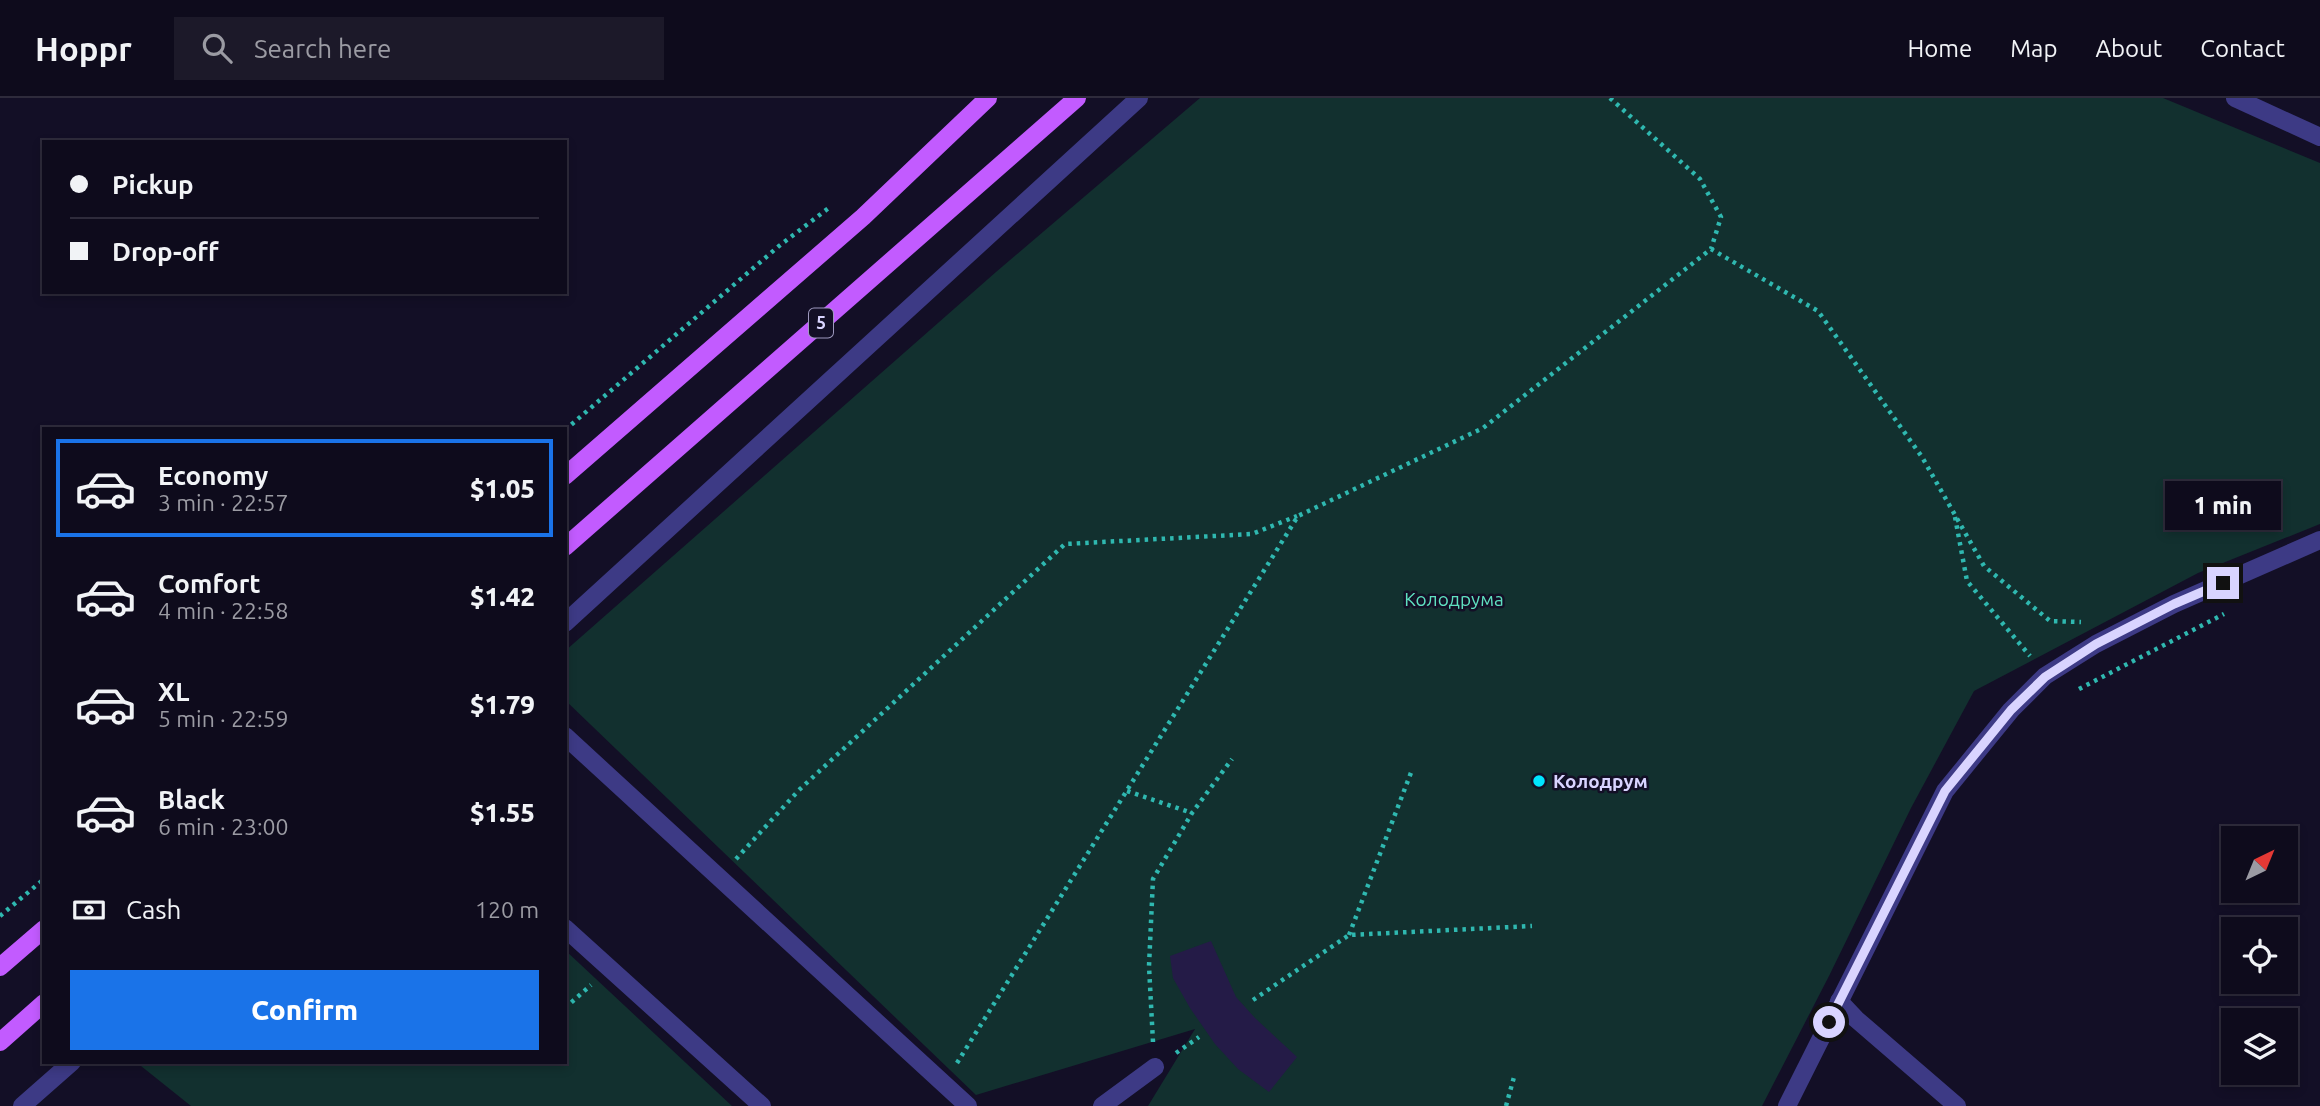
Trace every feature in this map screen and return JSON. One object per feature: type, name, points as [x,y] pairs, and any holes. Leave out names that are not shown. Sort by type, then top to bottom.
[{"type":"main road","points":[[567,474],[863,217],[988,98]]},
{"type":"main road","name":"5","points":[[567,545],[1077,98]]},
{"type":"main road","points":[[0,967],[42,931]]},
{"type":"main road","points":[[0,1042],[42,1005]]},
{"type":"street","points":[[567,621],[1139,98]]},
{"type":"street","points":[[2235,98],[2320,137]]},
{"type":"street","points":[[1787,1106],[1945,791],[2011,710],[2045,677],[2096,644],[2174,604],[2320,540]]},
{"type":"street","points":[[567,738],[968,1106]]},
{"type":"street","points":[[567,930],[762,1106]]},
{"type":"street","points":[[1839,1001],[1856,1019],[1957,1106]]},
{"type":"street","points":[[22,1106],[70,1064]]},
{"type":"street","points":[[1102,1106],[1155,1067]]},
{"type":"path","points":[[719,877],[799,790],[1065,544],[1252,534],[1298,516],[1483,428],[1711,249],[1721,217],[1700,179],[1610,98]]},
{"type":"path","points":[[567,428],[779,246]]},
{"type":"path","points":[[1711,249],[1818,311],[1922,457],[1984,566],[2050,621],[2085,622]]},
{"type":"path","points":[[1954,513],[1967,581],[2002,620],[2045,677]]},
{"type":"path","points":[[944,1084],[1298,516]]},
{"type":"path","points":[[2074,692],[2230,611]]},
{"type":"path","points":[[1155,1067],[1149,966],[1153,879],[1192,813],[1232,759]]},
{"type":"path","points":[[1349,935],[1412,770]]},
{"type":"path","points":[[1126,791],[1192,813]]},
{"type":"path","points":[[0,916],[42,880]]},
{"type":"path","points":[[1253,1000],[1349,935],[1532,926]]},
{"type":"path","points":[[567,1006],[609,968]]},
{"type":"path","points":[[1506,1106],[1514,1077]]},
{"type":"green space","name":"Колодрума","points":[[1200,98],[2163,98],[2320,163],[2320,524],[2198,573],[1974,691],[1911,808],[1762,1106],[1148,1106],[1195,1029],[976,1095],[567,702],[567,649],[996,272]]},
{"type":"green space","points":[[567,952],[732,1106],[191,1106],[138,1064],[567,1064]]},
{"type":"building","points":[[1211,941],[1236,997],[1297,1057],[1269,1092],[1238,1069],[1215,1044],[1173,978],[1170,956]]},
{"type":"place","name":"Колодрум","points":[[1539,781]]},
{"type":"route","points":[[1829,1022],[1945,791],[2011,710],[2045,677],[2096,644],[2174,604],[2223,583]]}]
